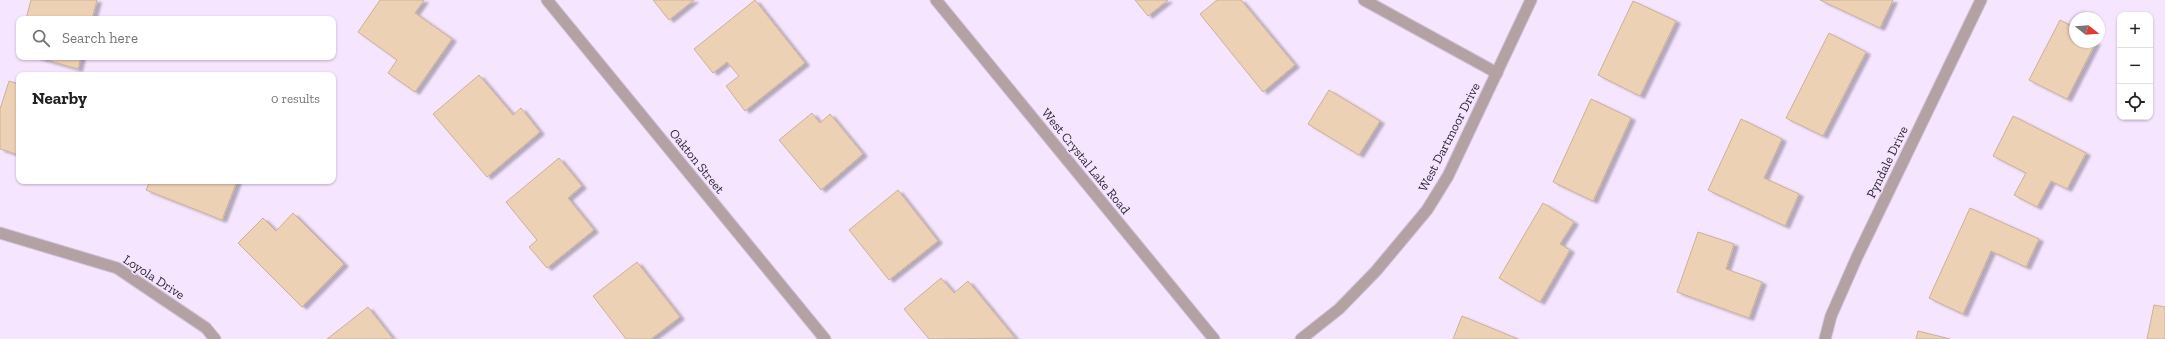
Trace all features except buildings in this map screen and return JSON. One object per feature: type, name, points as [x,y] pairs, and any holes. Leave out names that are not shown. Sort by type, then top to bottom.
[{"type":"street","name":"Oakton Street","points":[[548,0],[825,339]]},
{"type":"street","name":"West Crystal Lake Road","points":[[936,0],[1214,339]]},
{"type":"street","points":[[1364,0],[1496,73]]},
{"type":"street","name":"West Dartmoor Drive","points":[[1301,339],[1339,309],[1376,271],[1427,210],[1448,176],[1531,0]]},
{"type":"street","name":"Pyndale Drive","points":[[1825,339],[1831,316],[1857,257],[1981,0]]},
{"type":"street","name":"Loyola Drive","points":[[0,233],[117,268],[206,328],[215,339]]}]
